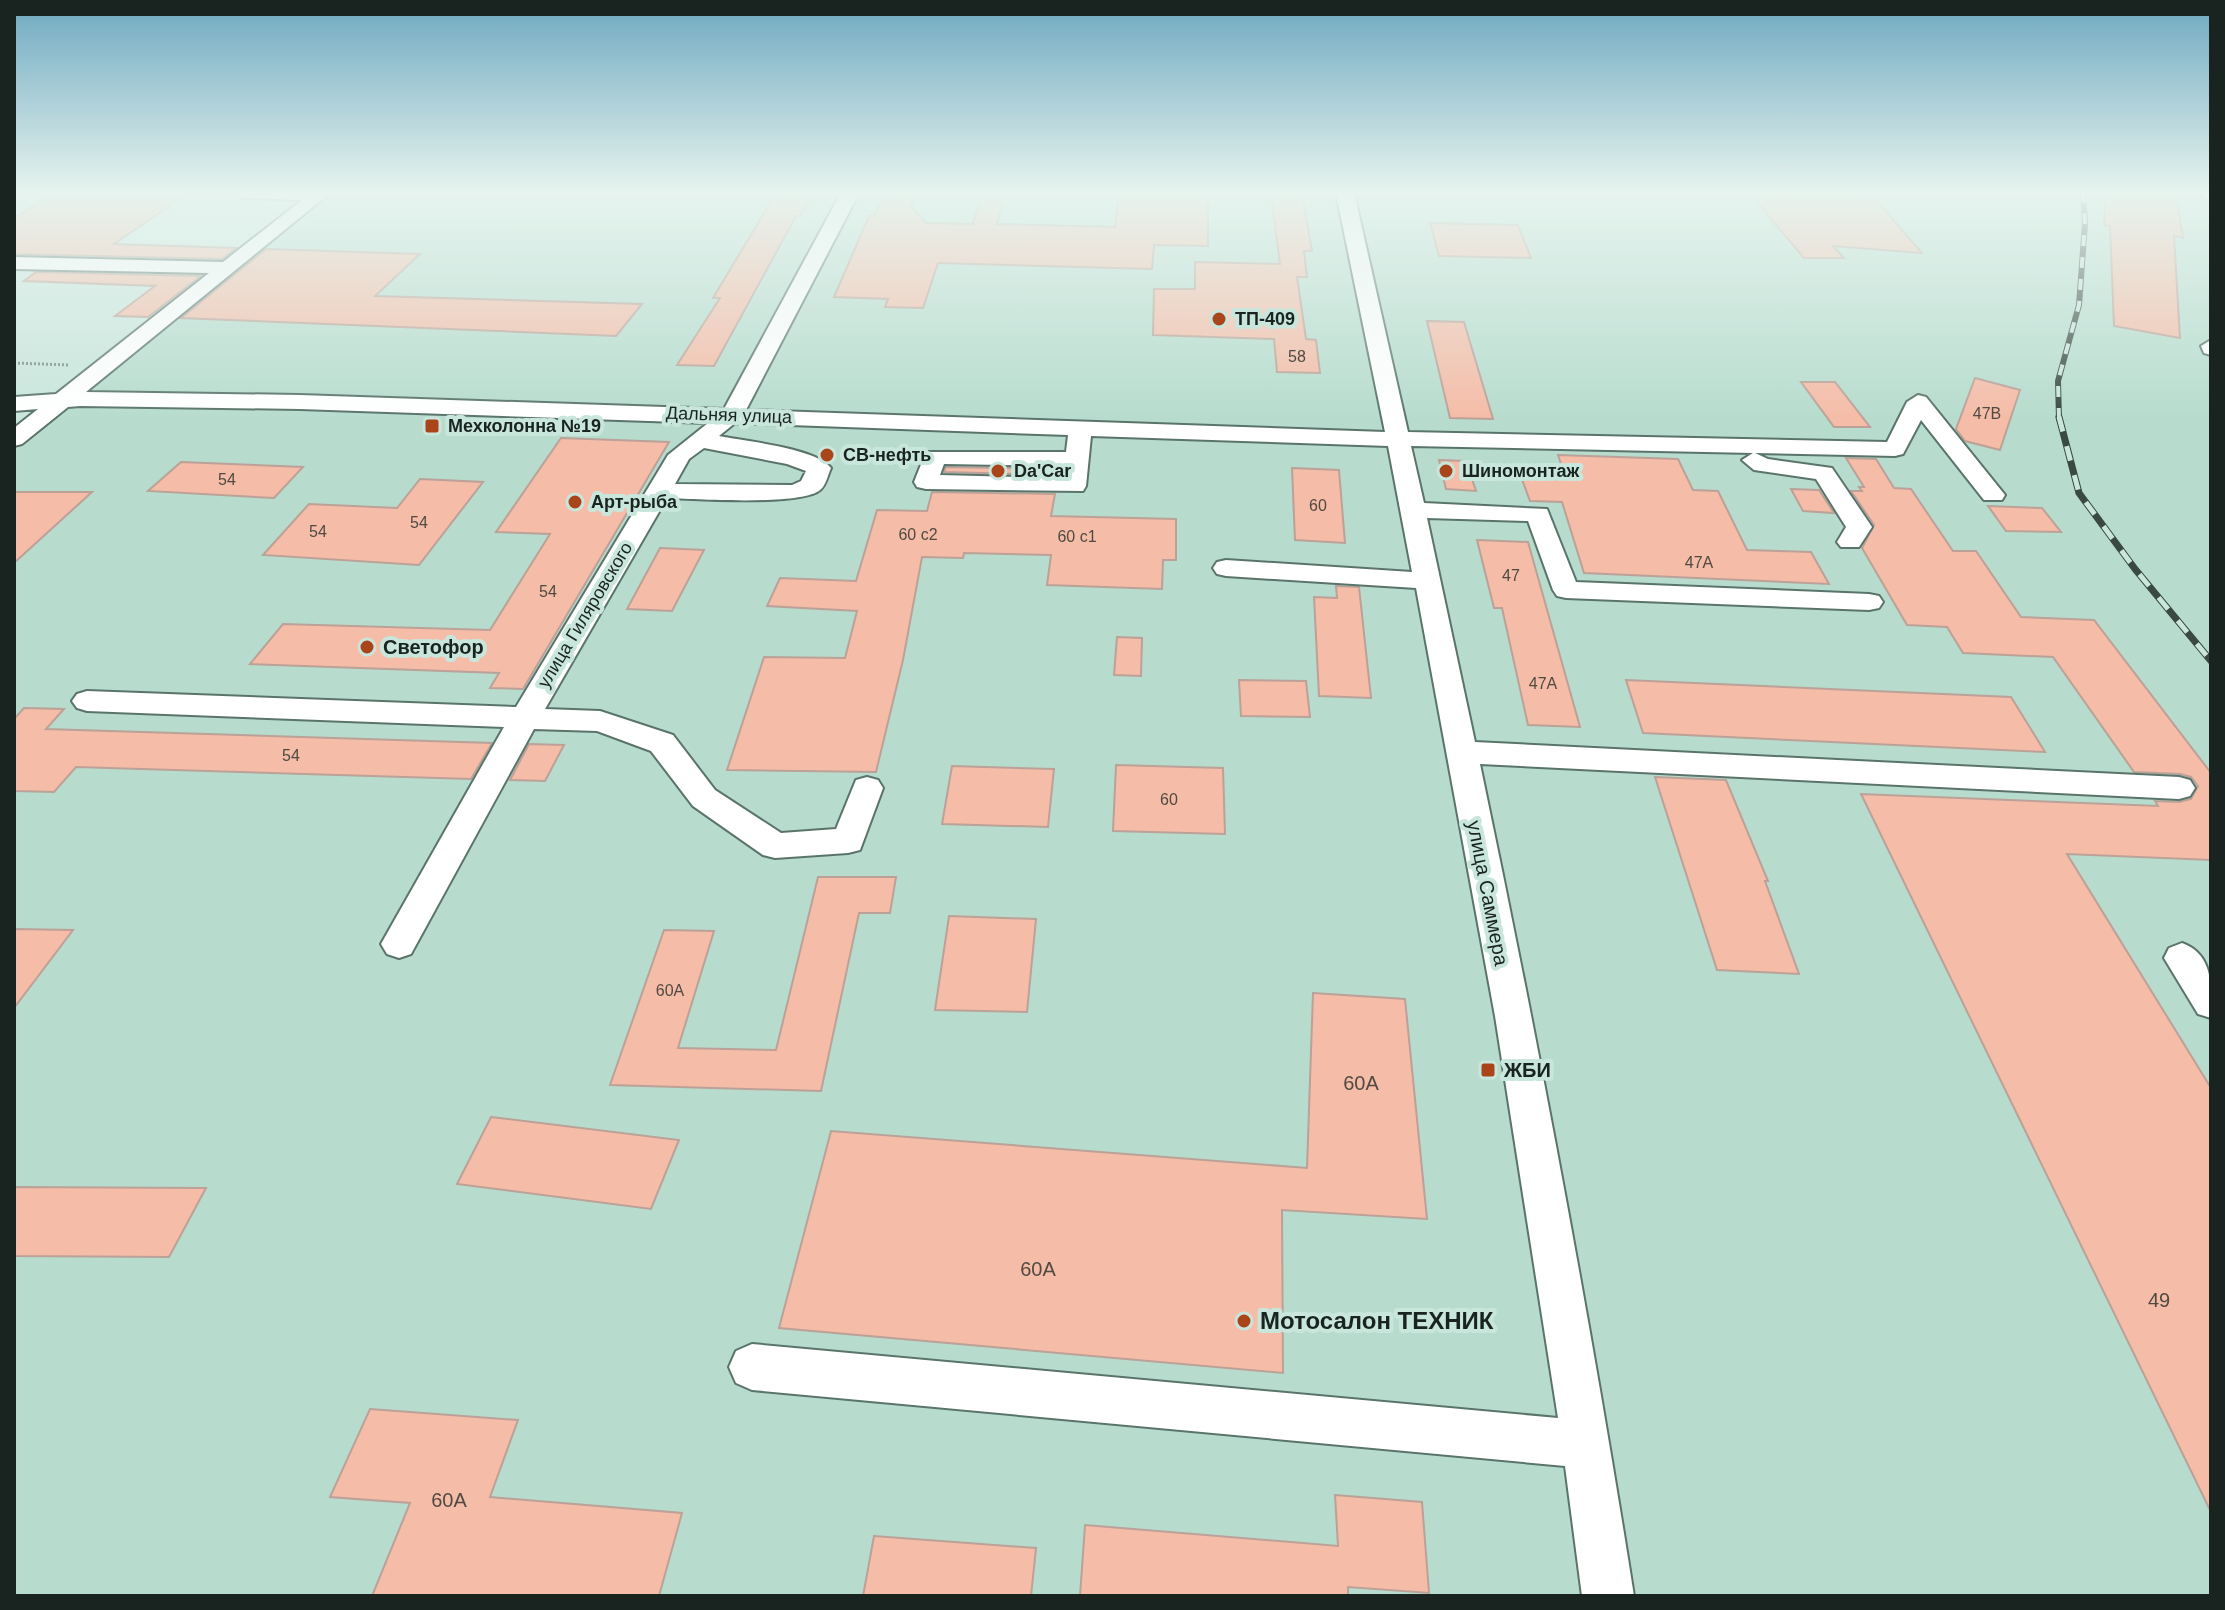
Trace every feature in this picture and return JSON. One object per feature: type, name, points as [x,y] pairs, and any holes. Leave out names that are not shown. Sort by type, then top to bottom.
[{"type":"street","points":[[14,439],[225,268]]},
{"type":"street","name":"улица Гиляровского","points":[[399,944],[525,717],[680,455],[732,415],[810,268]]},
{"type":"street","name":"улица Саммера","points":[[1361,268],[1461,752],[1547,1207],[1587,1444],[1608,1596]]},
{"type":"street","name":"Дальняя улица","points":[[14,387],[60,400]]},
{"type":"street","name":"Дальняя улица","points":[[14,404],[60,400],[284,402],[1398,439],[1895,449],[1918,402],[1993,495]]},
{"type":"street","points":[[1078,459],[934,457],[926,482],[1074,486],[1078,459],[1080,428]]},
{"type":"street","points":[[659,491],[782,492],[797,460],[701,440]]},
{"type":"street","points":[[1730,446],[1762,465],[1824,473],[1859,527],[1850,542]]},
{"type":"street","points":[[1411,510],[1538,514],[1566,590],[1869,602]]},
{"type":"street","points":[[1226,568],[1426,581]]},
{"type":"street","points":[[87,701],[600,721],[662,743],[704,798],[775,846],[848,841],[867,788]]},
{"type":"street","points":[[1461,752],[2179,788]]},
{"type":"street","points":[[2182,958],[2211,1003]]},
{"type":"street","points":[[752,1367],[1587,1444]]},
{"type":"path","points":[[14,363],[72,365]]},
{"type":"shaded area","points":[[236,268],[2211,268],[2211,1596],[14,1596],[14,449],[104,371]]},
{"type":"building","points":[[242,268],[405,268],[375,296],[642,304],[616,336],[181,318]]},
{"type":"building","points":[[731,268],[768,268],[714,366],[677,365],[720,298],[713,298]]},
{"type":"building","points":[[846,268],[936,268],[923,308],[885,307],[888,299],[834,297]]},
{"type":"building","points":[[1195,268],[1306,268],[1307,277],[1297,277],[1306,339],[1316,340],[1320,373],[1277,372],[1274,339],[1153,335],[1154,289],[1195,289]]},
{"type":"building","points":[[2112,268],[2176,268],[2180,338],[2114,326]]},
{"type":"building","points":[[36,272],[201,276],[148,317],[115,316],[155,286],[24,281]]},
{"type":"building","points":[[1427,321],[1464,322],[1493,419],[1450,418]]},
{"type":"building","points":[[1975,378],[2020,390],[2000,450],[1965,441],[1956,429]]},
{"type":"building","points":[[1801,382],[1835,382],[1870,427],[1834,427]]},
{"type":"building","points":[[561,438],[669,442],[523,689],[490,688],[499,673],[250,664],[283,624],[490,630],[550,534],[496,532]]},
{"type":"building","points":[[1558,455],[1678,459],[1693,490],[1718,491],[1747,550],[1811,552],[1829,584],[1584,573],[1562,502],[1530,501],[1520,474],[1565,476]]},
{"type":"building","points":[[1846,458],[1876,459],[1894,488],[1911,489],[1953,551],[1976,551],[2021,617],[2094,620],[2211,773],[2211,860],[2067,854],[2211,1088],[2211,1512],[1861,794],[2158,806],[2155,801],[2191,799],[2198,786],[2191,777],[2180,774],[2134,772],[2053,657],[1963,653],[1947,627],[1907,625],[1862,548],[1874,525],[1851,491],[1862,491],[1859,487],[1864,487]]},
{"type":"building","points":[[1439,460],[1466,461],[1476,491],[1446,489]]},
{"type":"building","points":[[181,462],[303,467],[274,498],[148,491]]},
{"type":"building","points":[[946,467],[1060,469],[1059,475],[944,472]]},
{"type":"building","points":[[1292,468],[1339,470],[1345,543],[1295,540]]},
{"type":"building","points":[[420,479],[483,482],[419,565],[263,555],[309,504],[397,508]]},
{"type":"building","points":[[1791,489],[1819,490],[1834,513],[1803,511]]},
{"type":"building","points":[[14,492],[92,492],[14,563]]},
{"type":"building","points":[[932,492],[1055,494],[1051,516],[1176,519],[1176,560],[1163,560],[1162,589],[1047,585],[1051,555],[964,553],[963,558],[922,557],[903,660],[876,772],[727,770],[764,657],[845,658],[857,611],[767,606],[780,578],[856,581],[877,510],[927,511]]},
{"type":"building","points":[[1988,506],[2042,508],[2061,532],[2006,531]]},
{"type":"building","points":[[1477,540],[1528,542],[1580,727],[1528,725],[1502,608],[1494,608]]},
{"type":"building","points":[[660,548],[704,550],[672,611],[627,609]]},
{"type":"building","points":[[1336,586],[1359,587],[1371,698],[1319,696],[1314,597],[1337,598]]},
{"type":"building","points":[[1117,637],[1142,638],[1141,676],[1114,675]]},
{"type":"building","points":[[1239,680],[1306,681],[1310,717],[1241,716]]},
{"type":"building","points":[[1626,680],[2011,697],[2045,752],[1643,733]]},
{"type":"building","points":[[24,708],[64,709],[46,729],[492,743],[471,779],[76,767],[54,792],[14,791],[14,719]]},
{"type":"building","points":[[529,744],[564,745],[545,781],[510,780]]},
{"type":"building","points":[[1116,765],[1223,768],[1225,834],[1113,831]]},
{"type":"building","points":[[952,766],[1054,769],[1048,827],[942,824]]},
{"type":"building","points":[[1655,777],[1726,780],[1768,881],[1765,881],[1799,974],[1717,970]]},
{"type":"building","points":[[818,877],[896,877],[890,913],[859,913],[821,1091],[610,1085],[664,930],[714,931],[678,1048],[776,1050]]},
{"type":"building","points":[[949,916],[1036,919],[1027,1012],[935,1010]]},
{"type":"building","points":[[14,929],[73,930],[14,1008]]},
{"type":"building","points":[[1313,993],[1405,999],[1427,1219],[1282,1210],[1283,1373],[779,1328],[831,1131],[1307,1168]]},
{"type":"building","points":[[491,1117],[679,1140],[651,1209],[457,1184]]},
{"type":"building","points":[[14,1187],[206,1188],[169,1257],[14,1256]]},
{"type":"building","points":[[370,1409],[518,1420],[490,1497],[682,1513],[659,1596],[372,1596],[410,1503],[330,1497]]},
{"type":"building","points":[[1335,1495],[1422,1502],[1429,1593],[1348,1587],[1348,1596],[1080,1596],[1085,1525],[1338,1546]]},
{"type":"building","points":[[874,1536],[1036,1548],[1031,1596],[863,1596]]},
{"type":"railway","points":[[2059,419],[2058,381],[2079,305],[2082,268]]},
{"type":"railway","points":[[2059,417],[2079,493],[2135,569],[2211,661]]},
{"type":"place","name":"ТП-409","points":[[1219,319]]},
{"type":"place","name":"Мехколонна №19","points":[[432,426]]},
{"type":"place","name":"СВ-нефть","points":[[827,455]]},
{"type":"place","name":"Da'Car","points":[[998,471]]},
{"type":"place","name":"Шиномонтаж","points":[[1446,471]]},
{"type":"place","name":"Арт-рыба","points":[[575,502]]},
{"type":"place","name":"Светофор","points":[[367,647]]},
{"type":"place","name":"ЖБИ","points":[[1488,1070]]},
{"type":"place","name":"Мотосалон ТЕХНИК","points":[[1244,1321]]}]
